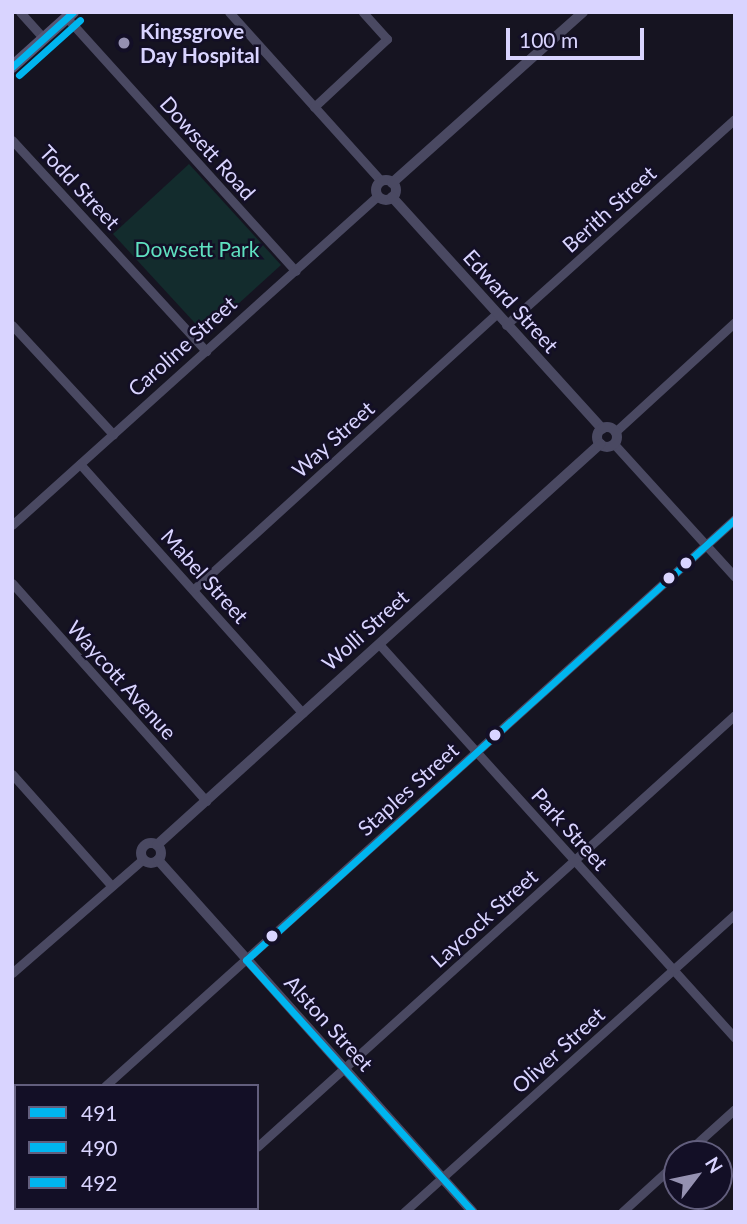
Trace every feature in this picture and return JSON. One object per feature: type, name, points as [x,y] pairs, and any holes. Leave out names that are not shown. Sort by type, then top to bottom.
[{"type":"main road","points":[[12,67],[70,15]]},
{"type":"street","points":[[20,12],[44,39]]},
{"type":"street","points":[[229,12],[314,107],[387,182],[392,197],[378,196],[376,188],[387,182],[583,12]]},
{"type":"street","points":[[314,107],[387,39],[363,12]]},
{"type":"street","name":"Dowsett Road","points":[[70,15],[296,271]]},
{"type":"street","name":"Berith Street","points":[[506,325],[735,119]]},
{"type":"street","name":"Todd Street","points":[[12,140],[206,351]]},
{"type":"street","name":"Caroline Street","points":[[14,519],[113,435],[378,196]]},
{"type":"street","name":"Edward Street","points":[[392,197],[602,429]]},
{"type":"street","name":"Way Street","points":[[194,589],[496,314]]},
{"type":"street","points":[[735,323],[615,438],[600,444],[597,436],[602,429],[615,438],[735,577]]},
{"type":"street","points":[[12,325],[113,435]]},
{"type":"street","name":"Wolli Street","points":[[143,859],[144,846],[156,845],[206,801],[600,444]]},
{"type":"street","name":"Mabel Street","points":[[80,464],[303,713]]},
{"type":"street","name":"Staples Street","points":[[107,1084],[735,519]]},
{"type":"street","name":"Waycott Avenue","points":[[12,583],[206,801]]},
{"type":"street","name":"Park Street","points":[[379,644],[735,1038]]},
{"type":"street","name":"Laycock Street","points":[[259,1145],[735,715]]},
{"type":"street","points":[[12,774],[111,885]]},
{"type":"street","points":[[13,970],[143,859],[150,863],[158,860],[156,845]]},
{"type":"street","name":"Alston Street","points":[[158,860],[473,1212]]},
{"type":"street","name":"Oliver Street","points":[[404,1212],[735,914]]},
{"type":"street","points":[[701,1140],[735,1109]]},
{"type":"street","points":[[622,1212],[663,1174]]},
{"type":"green space","name":"Dowsett Park","points":[[189,164],[281,265],[205,334],[113,234]]},
{"type":"transit line","name":"490","points":[[12,67],[73,12]]},
{"type":"transit line","name":"492","points":[[19,75],[80,20]]},
{"type":"transit line","name":"491","points":[[246,960],[735,519]]},
{"type":"transit line","name":"491","points":[[246,960],[473,1212]]},
{"type":"place","name":"Kingsgrove Day Hospital","points":[[124,43]]}]
